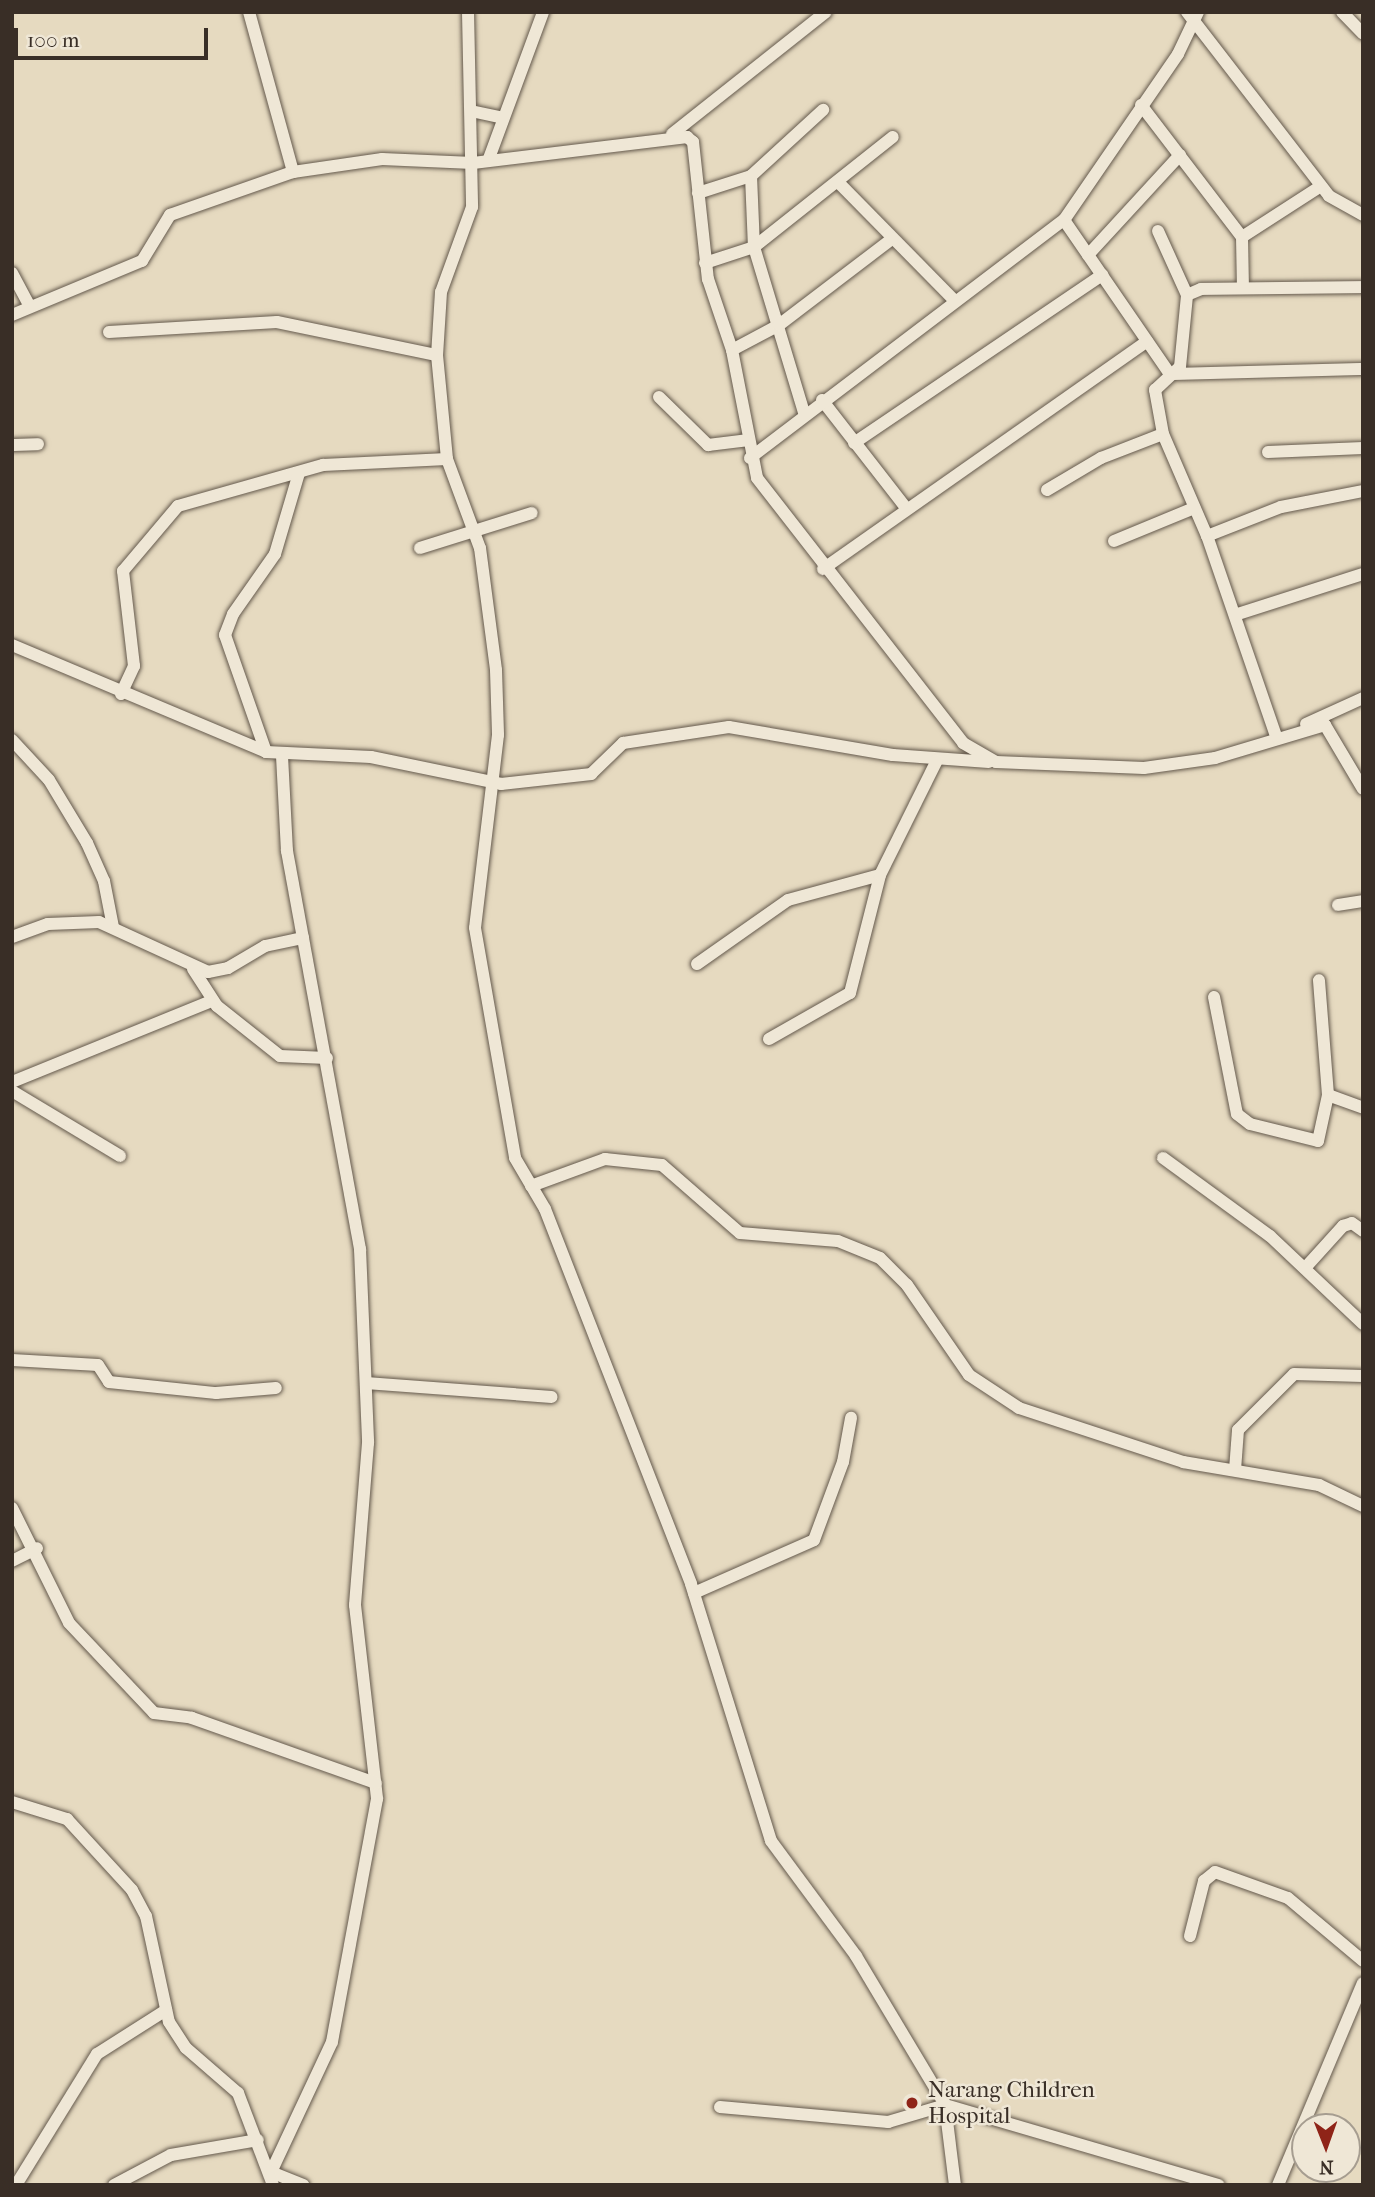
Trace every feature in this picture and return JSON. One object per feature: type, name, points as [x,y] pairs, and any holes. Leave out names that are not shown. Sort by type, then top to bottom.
[{"type":"street","points":[[249,12],[293,172]]},
{"type":"street","points":[[468,12],[473,163],[469,220],[441,292],[437,355],[447,459],[475,533],[498,693],[492,783],[475,907],[477,951],[513,1151],[531,1186],[694,1592],[771,1841],[856,1956],[945,2105],[955,2185]]},
{"type":"street","points":[[488,161],[543,12]]},
{"type":"street","points":[[672,134],[826,12]]},
{"type":"street","points":[[1342,12],[1363,34]]},
{"type":"street","points":[[750,458],[804,413],[1064,220],[1141,105],[1193,15],[1321,186],[1339,206],[1363,215]]},
{"type":"street","points":[[1141,105],[1242,237],[1243,288]]},
{"type":"street","points":[[698,193],[751,176],[823,110]]},
{"type":"street","points":[[471,111],[503,118]]},
{"type":"street","points":[[12,314],[142,261],[170,215],[293,172],[382,159],[473,163],[672,134],[693,142],[705,263],[732,350],[750,458],[763,488],[823,569],[963,743],[996,762]]},
{"type":"street","points":[[705,263],[754,247],[893,137]]},
{"type":"street","points":[[1088,256],[1180,155]]},
{"type":"street","points":[[751,176],[754,247],[804,413]]},
{"type":"street","points":[[838,182],[955,301]]},
{"type":"street","points":[[1242,237],[1321,186]]},
{"type":"street","points":[[1064,220],[1170,374]]},
{"type":"street","points":[[1158,231],[1187,295],[1182,360],[1154,390],[1163,434],[1207,536],[1276,736]]},
{"type":"street","points":[[732,350],[779,325],[892,239]]},
{"type":"street","points":[[12,273],[30,307]]},
{"type":"street","points":[[854,443],[1102,275]]},
{"type":"street","points":[[1187,295],[1243,288],[1363,287]]},
{"type":"street","points":[[110,332],[277,322],[437,355]]},
{"type":"street","points":[[823,569],[906,508],[1147,341]]},
{"type":"street","points":[[1170,374],[1363,369]]},
{"type":"street","points":[[659,397],[708,445],[747,440]]},
{"type":"street","points":[[822,400],[906,508]]},
{"type":"street","points":[[1046,490],[1101,458],[1163,434]]},
{"type":"street","points":[[12,445],[38,444]]},
{"type":"street","points":[[1268,452],[1363,448]]},
{"type":"street","points":[[121,694],[134,667],[120,581],[129,561],[188,499],[341,463],[447,459]]},
{"type":"street","points":[[266,752],[225,635],[233,614],[275,554],[299,472]]},
{"type":"street","points":[[1207,536],[1281,507],[1363,491]]},
{"type":"street","points":[[1114,541],[1194,508]]},
{"type":"street","points":[[420,548],[532,513]]},
{"type":"street","points":[[1235,615],[1363,574]]},
{"type":"street","points":[[12,645],[121,694],[266,752],[282,756],[371,757],[492,783],[591,774],[623,743],[729,727],[937,760],[1144,768],[1214,758],[1291,730],[1363,698]]},
{"type":"street","points":[[1291,730],[1330,726],[1358,768],[1363,789]]},
{"type":"street","points":[[12,740],[49,780],[87,843],[104,881],[113,927]]},
{"type":"street","points":[[272,2178],[332,2042],[373,1844],[376,1783],[355,1605],[366,1383],[358,1224],[286,851],[282,756]]},
{"type":"street","points":[[769,1039],[850,993],[880,875],[937,760]]},
{"type":"street","points":[[697,964],[788,900],[880,875]]},
{"type":"street","points":[[1338,905],[1363,901]]},
{"type":"street","points":[[12,937],[71,921],[113,927],[193,969],[218,972],[253,951],[303,938]]},
{"type":"street","points":[[193,969],[211,1001],[281,1056],[327,1058]]},
{"type":"street","points":[[1214,997],[1242,1119],[1318,1142],[1328,1095],[1319,980]]},
{"type":"street","points":[[12,1082],[211,1001]]},
{"type":"street","points":[[12,1091],[120,1156]]},
{"type":"street","points":[[1328,1095],[1363,1108]]},
{"type":"street","points":[[1163,1158],[1240,1211],[1363,1324]]},
{"type":"street","points":[[531,1186],[606,1159],[662,1166],[740,1233],[838,1241],[880,1258],[907,1285],[969,1375],[1019,1408],[1119,1445],[1318,1485],[1363,1506]]},
{"type":"street","points":[[1305,1268],[1343,1226],[1352,1223],[1363,1231]]},
{"type":"street","points":[[12,1360],[95,1364],[109,1382],[216,1393],[276,1388]]},
{"type":"street","points":[[1235,1470],[1238,1430],[1294,1374],[1363,1376]]},
{"type":"street","points":[[366,1383],[551,1397]]},
{"type":"street","points":[[694,1592],[814,1539],[844,1462],[850,1418]]},
{"type":"street","points":[[12,1507],[37,1548],[69,1623],[154,1713],[192,1718],[376,1783]]},
{"type":"street","points":[[12,1561],[37,1548]]},
{"type":"street","points":[[12,1802],[67,1819],[132,1890],[146,1916],[166,2010],[177,2038],[238,2093],[272,2178]]},
{"type":"street","points":[[1190,1936],[1204,1881],[1215,1872],[1288,1898],[1363,1961]]},
{"type":"street","points":[[1278,2185],[1357,2023],[1363,1983]]},
{"type":"street","points":[[16,2185],[97,2054],[166,2010]]},
{"type":"street","points":[[720,2107],[888,2122],[945,2105],[1219,2185]]},
{"type":"street","points":[[114,2185],[171,2155],[258,2140]]},
{"type":"street","points":[[272,2178],[303,2185]]},
{"type":"place","name":"Narang Children Hospital","points":[[912,2103]]}]
